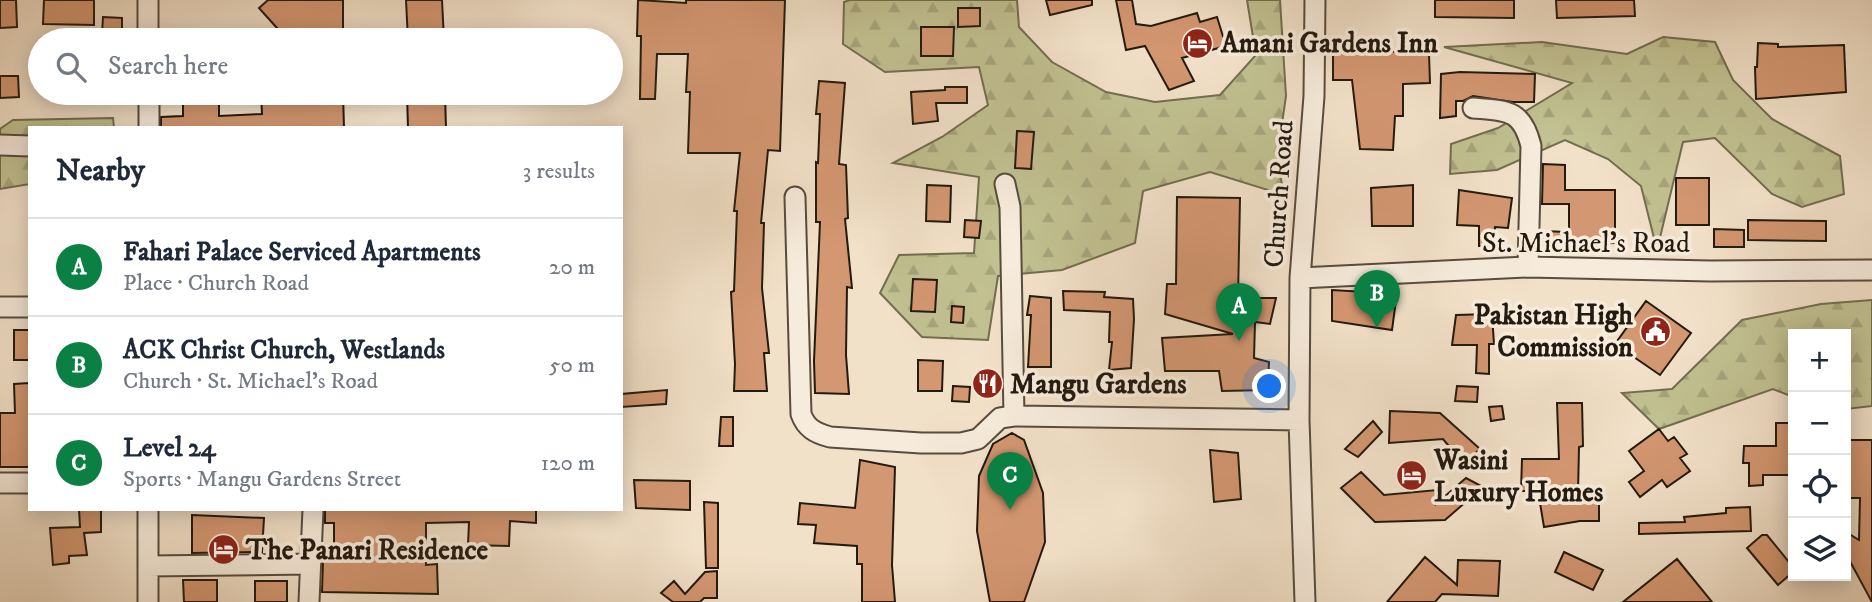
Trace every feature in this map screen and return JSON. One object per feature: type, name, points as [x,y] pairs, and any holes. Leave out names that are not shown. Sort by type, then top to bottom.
[{"type":"street","points":[[148,0],[148,28]]},
{"type":"street","name":"Church Road","points":[[1305,602],[1299,420],[1300,278],[1314,96],[1315,0]]},
{"type":"street","points":[[149,105],[149,126]]},
{"type":"street","points":[[1473,108],[1514,115],[1523,121],[1529,135],[1531,169],[1528,267]]},
{"type":"street","points":[[0,145],[28,146]]},
{"type":"street","points":[[1005,184],[1010,207],[1014,416]]},
{"type":"street","points":[[795,197],[801,414],[804,423],[818,434],[921,443],[961,443],[978,439],[1000,418],[1014,416],[1299,420]]},
{"type":"street","name":"St. Michael's Road","points":[[1300,278],[1528,267],[1696,271],[1872,270]]},
{"type":"street","points":[[0,307],[28,307]]},
{"type":"street","points":[[0,483],[28,483]]},
{"type":"street","points":[[148,511],[148,602]]},
{"type":"street","points":[[309,602],[313,511]]},
{"type":"street","points":[[148,566],[310,564]]},
{"type":"green space","points":[[1017,0],[1019,27],[1052,62],[1106,92],[1155,102],[1220,95],[1256,55],[1247,0],[1280,0],[1286,96],[1277,158],[1284,195],[1210,172],[1143,191],[1135,243],[1062,270],[998,276],[988,340],[922,337],[880,293],[899,255],[974,253],[979,177],[893,163],[942,137],[988,105],[979,67],[885,72],[843,44],[844,2]]},
{"type":"green space","points":[[1663,37],[1715,42],[1733,80],[1772,119],[1840,156],[1844,194],[1802,207],[1772,194],[1715,138],[1683,142],[1657,250],[1641,186],[1608,159],[1565,140],[1497,170],[1450,174],[1451,144],[1498,128],[1572,83],[1444,47],[1542,42],[1627,54]]},
{"type":"green space","points":[[113,118],[114,126],[28,126],[28,184],[0,189],[0,129],[13,120]]},
{"type":"green space","points":[[1872,300],[1872,406],[1851,408],[1851,329],[1788,329],[1788,395],[1773,389],[1659,429],[1622,393],[1672,389],[1742,320],[1821,304]]},
{"type":"building","points":[[0,0],[16,0],[17,27],[0,28]]},
{"type":"building","points":[[44,0],[94,0],[94,25],[43,24]]},
{"type":"building","points":[[268,0],[343,0],[343,28],[277,28],[259,8]]},
{"type":"building","points":[[406,0],[442,0],[443,28],[407,28]]},
{"type":"building","points":[[638,0],[686,3],[686,0],[785,0],[780,151],[768,150],[761,223],[764,223],[762,288],[769,353],[764,353],[767,391],[734,391],[731,292],[734,291],[737,211],[734,211],[740,153],[688,153],[688,54],[657,54],[655,99],[640,99],[641,36],[637,36]]},
{"type":"building","points":[[1046,0],[1092,0],[1092,5],[1050,15]]},
{"type":"building","points":[[1116,0],[1132,0],[1136,24],[1151,26],[1197,13],[1200,22],[1217,17],[1226,46],[1182,58],[1194,81],[1169,90],[1145,46],[1126,50]]},
{"type":"building","points":[[1435,0],[1514,0],[1514,18],[1435,17]]},
{"type":"building","points":[[1556,0],[1634,0],[1635,16],[1557,18]]},
{"type":"building","points":[[958,8],[980,8],[980,26],[958,27]]},
{"type":"building","points":[[103,17],[122,18],[122,28],[102,28]]},
{"type":"building","points":[[921,27],[954,27],[953,56],[921,56]]},
{"type":"building","points":[[1758,43],[1778,44],[1778,47],[1844,45],[1846,92],[1756,99],[1755,67]]},
{"type":"building","points":[[1369,50],[1429,54],[1430,83],[1403,84],[1403,116],[1395,116],[1393,150],[1360,149],[1352,80],[1333,80],[1333,54]]},
{"type":"building","points":[[1441,74],[1535,74],[1534,102],[1473,96],[1456,101],[1456,116],[1440,118]]},
{"type":"building","points":[[0,76],[18,76],[19,97],[0,98]]},
{"type":"building","points":[[819,81],[845,83],[839,164],[846,165],[848,218],[845,219],[852,288],[847,287],[846,355],[849,394],[815,393],[820,222],[816,222],[816,162],[818,163],[820,114],[816,114]]},
{"type":"building","points":[[945,87],[967,87],[967,103],[936,103],[938,121],[913,124],[911,92],[945,90]]},
{"type":"building","points":[[183,105],[219,105],[219,116],[262,114],[262,105],[343,105],[344,126],[161,126],[161,117],[183,116]]},
{"type":"building","points":[[407,105],[445,105],[446,126],[408,126]]},
{"type":"building","points":[[1017,131],[1034,132],[1031,169],[1015,168]]},
{"type":"building","points":[[1543,164],[1565,165],[1565,190],[1615,190],[1615,243],[1541,245],[1541,231],[1569,232],[1569,204],[1542,204]]},
{"type":"building","points":[[1676,178],[1709,178],[1709,225],[1676,225]]},
{"type":"building","points":[[927,185],[951,186],[950,222],[926,221]]},
{"type":"building","points":[[1413,185],[1413,226],[1372,226],[1371,188]]},
{"type":"building","points":[[1459,190],[1512,198],[1508,228],[1495,227],[1494,246],[1479,246],[1479,226],[1457,225]]},
{"type":"building","points":[[1177,197],[1240,198],[1238,298],[1276,298],[1270,324],[1255,322],[1254,358],[1269,362],[1268,390],[1222,391],[1219,371],[1165,371],[1162,338],[1233,334],[1165,314],[1167,284],[1176,284]]},
{"type":"building","points":[[965,220],[981,221],[979,238],[964,237]]},
{"type":"building","points":[[1748,220],[1826,221],[1826,241],[1748,240]]},
{"type":"building","points":[[1714,229],[1744,230],[1744,247],[1714,247]]},
{"type":"building","points":[[913,279],[937,280],[935,312],[911,311]]},
{"type":"building","points":[[1366,289],[1397,293],[1392,330],[1332,321],[1332,290],[1366,292]]},
{"type":"building","points":[[1063,291],[1105,292],[1104,297],[1133,299],[1131,368],[1109,370],[1112,342],[1109,342],[1110,312],[1064,310]]},
{"type":"building","points":[[1030,296],[1051,298],[1051,367],[1028,367],[1031,315],[1027,315]]},
{"type":"building","points":[[1646,301],[1691,333],[1660,375],[1615,344]]},
{"type":"building","points":[[952,306],[964,307],[963,323],[951,322]]},
{"type":"building","points":[[1492,314],[1494,344],[1489,344],[1489,374],[1476,373],[1477,345],[1452,345],[1456,315]]},
{"type":"building","points":[[14,330],[28,330],[28,360],[14,360]]},
{"type":"building","points":[[918,360],[943,361],[942,391],[918,391]]},
{"type":"building","points":[[28,383],[28,467],[0,467],[0,413],[15,413],[14,384]]},
{"type":"building","points":[[953,386],[970,387],[969,402],[952,401]]},
{"type":"building","points":[[1457,386],[1478,387],[1477,402],[1455,401]]},
{"type":"building","points":[[667,390],[666,404],[623,407],[623,394]]},
{"type":"building","points":[[1557,403],[1582,403],[1583,446],[1579,447],[1578,494],[1599,494],[1599,521],[1544,527],[1538,491],[1521,491],[1522,459],[1559,459]]},
{"type":"building","points":[[1502,406],[1504,419],[1491,421],[1489,407]]},
{"type":"building","points":[[1390,411],[1440,413],[1480,449],[1463,463],[1443,439],[1389,443]]},
{"type":"building","points":[[721,417],[733,417],[733,446],[719,446]]},
{"type":"building","points":[[1373,421],[1382,432],[1358,457],[1345,449]]},
{"type":"building","points":[[1776,423],[1788,423],[1788,475],[1763,475],[1763,485],[1749,486],[1749,463],[1743,463],[1744,446],[1776,446]]},
{"type":"building","points":[[1659,429],[1668,441],[1674,437],[1687,454],[1680,458],[1690,471],[1667,487],[1662,480],[1640,497],[1629,482],[1644,471],[1629,451]]},
{"type":"building","points":[[1012,433],[1024,440],[1043,493],[1045,542],[1024,602],[990,602],[977,531],[979,476],[993,444]]},
{"type":"building","points":[[1851,440],[1872,440],[1872,602],[1851,563],[1851,535],[1859,540],[1860,498],[1851,498]]},
{"type":"building","points":[[1210,450],[1238,453],[1241,499],[1214,502]]},
{"type":"building","points":[[860,460],[895,467],[892,565],[895,602],[862,602],[862,564],[857,564],[857,546],[814,543],[816,525],[798,524],[800,503],[855,508]]},
{"type":"building","points":[[1361,472],[1384,495],[1437,490],[1436,504],[1466,478],[1483,487],[1445,520],[1375,522],[1341,488]]},
{"type":"building","points":[[634,480],[690,481],[690,510],[636,508]]},
{"type":"building","points":[[704,502],[718,503],[718,568],[706,568]]},
{"type":"building","points":[[1750,507],[1751,531],[1639,534],[1639,523],[1685,522],[1684,517],[1726,513],[1726,508]]},
{"type":"building","points":[[79,511],[101,511],[101,532],[84,533],[87,555],[69,556],[69,563],[53,565],[50,528],[80,527]]},
{"type":"building","points":[[325,511],[536,511],[536,523],[510,521],[509,546],[468,545],[469,522],[426,523],[426,565],[437,564],[438,594],[322,592],[323,562],[334,562],[334,523],[325,523]]},
{"type":"building","points":[[192,515],[264,518],[262,552],[192,553]]},
{"type":"building","points":[[1762,535],[1767,535],[1788,561],[1788,576],[1778,585],[1747,548]]},
{"type":"building","points":[[1564,552],[1603,570],[1593,590],[1555,572]]},
{"type":"building","points":[[1425,557],[1457,585],[1458,560],[1500,561],[1498,596],[1442,594],[1435,602],[1387,602]]},
{"type":"building","points":[[1677,559],[1712,602],[1623,602]]},
{"type":"building","points":[[717,571],[717,598],[704,598],[700,602],[673,602],[661,593],[674,581],[685,594],[705,572]]},
{"type":"building","points":[[183,580],[217,580],[217,602],[184,602]]},
{"type":"building","points":[[255,581],[287,581],[287,602],[255,602]]},
{"type":"place","name":"Amani Gardens Inn","points":[[1198,43]]},
{"type":"place","name":"ACK Christ Church, Westlands","points":[[1377,328]]},
{"type":"place","name":"Pakistan High Commission","points":[[1656,331]]},
{"type":"place","name":"Fahari Palace Serviced Apartments","points":[[1239,341]]},
{"type":"place","name":"Mangu Gardens","points":[[987,384]]},
{"type":"place","name":"Wasini Luxury Homes","points":[[1411,476]]},
{"type":"place","name":"Level 24","points":[[1010,510]]},
{"type":"place","name":"The Panari Residence","points":[[223,550]]}]
